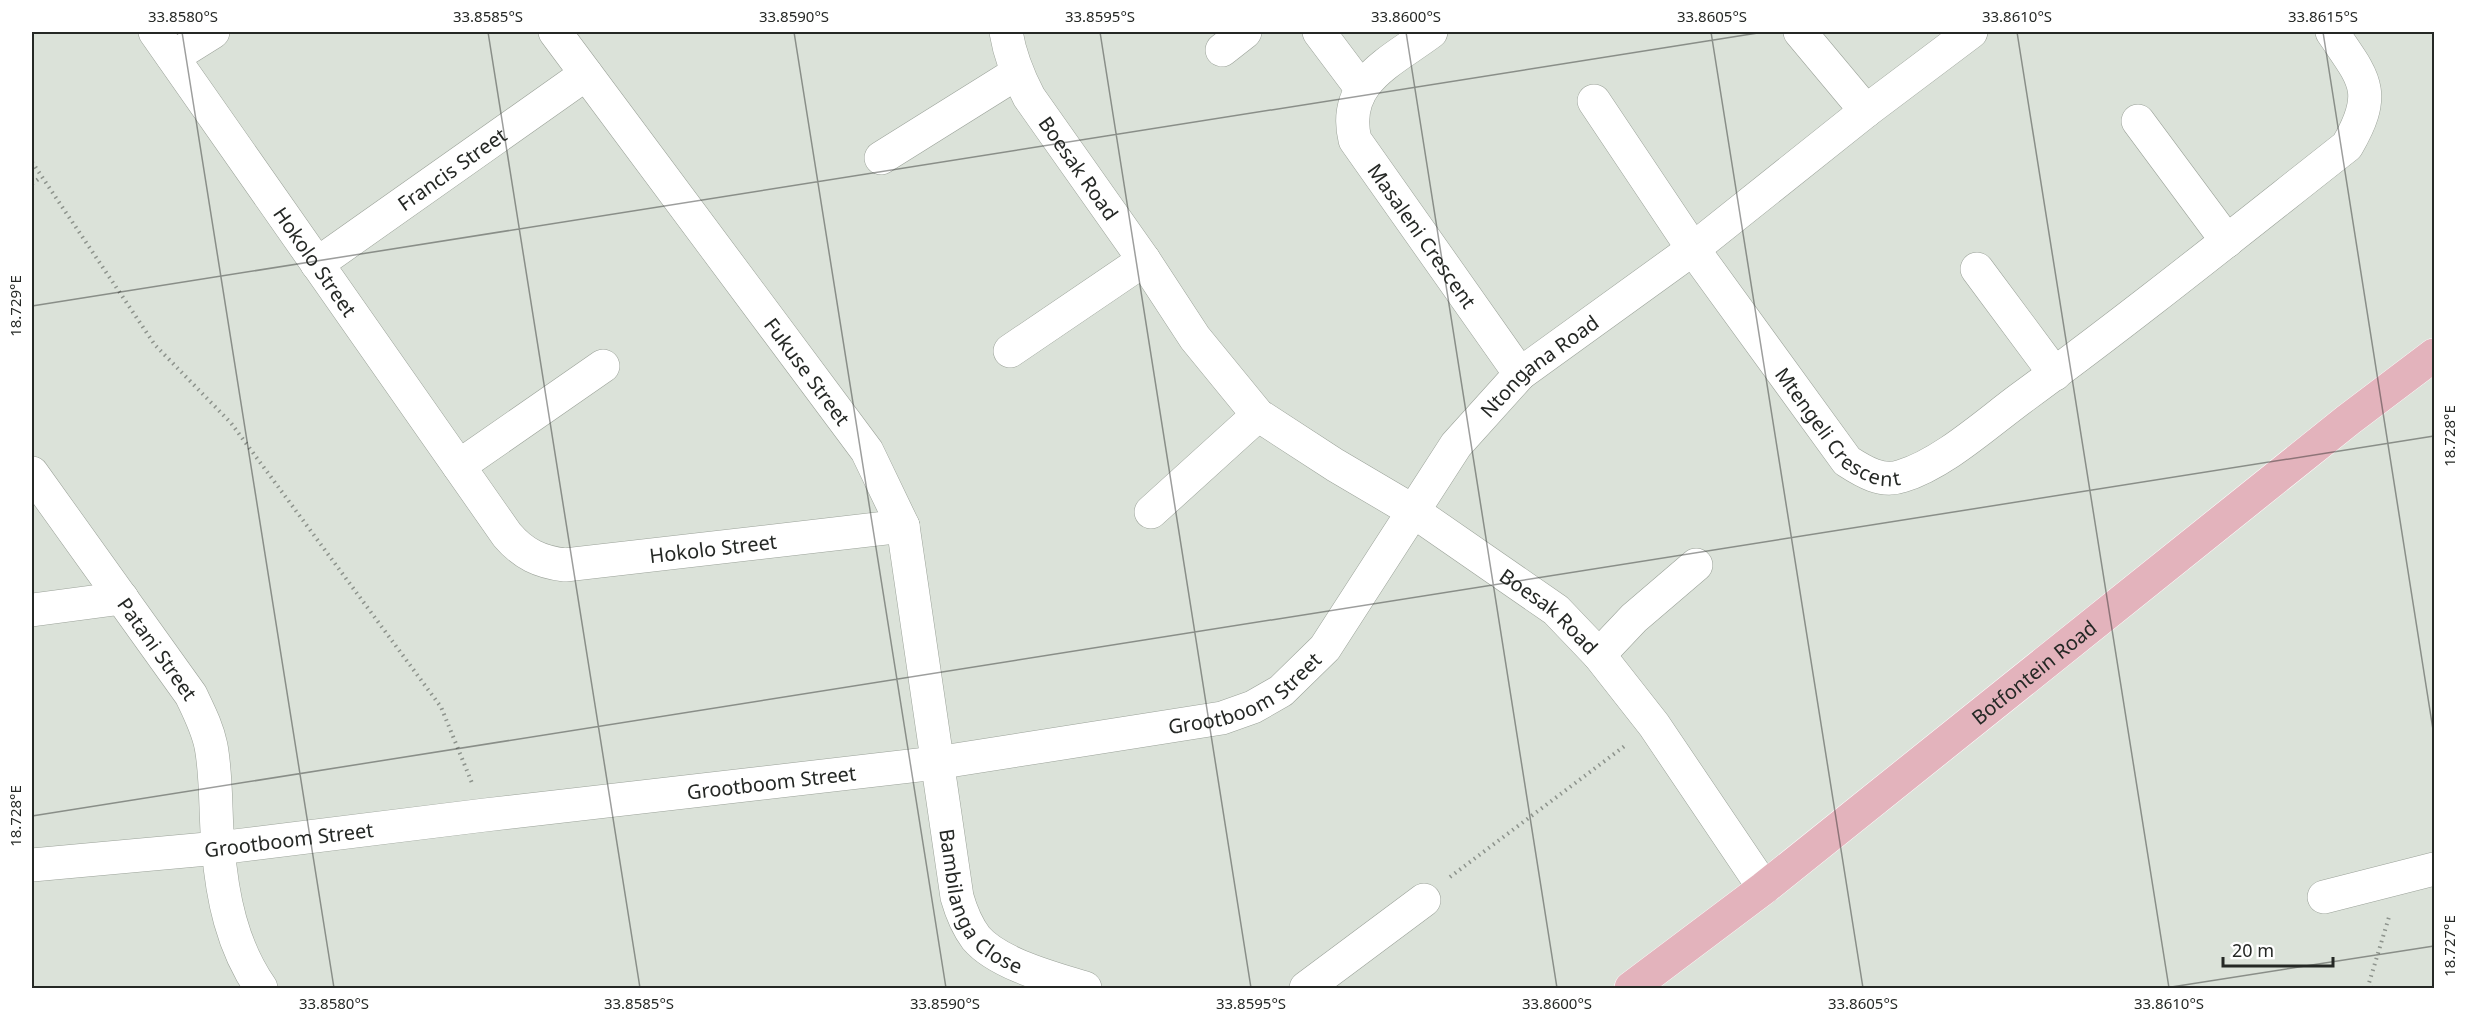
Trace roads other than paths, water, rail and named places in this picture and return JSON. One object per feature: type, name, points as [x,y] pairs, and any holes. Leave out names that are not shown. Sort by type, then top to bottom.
[{"type":"main road","name":"Botfontein Road","points":[[1631,988],[1764,888],[2339,428],[2434,355]]},
{"type":"street","name":"Hokolo Street","points":[[213,32],[164,44],[516,546],[539,561],[565,565],[903,526]]},
{"type":"street","name":"Fukuse Street","points":[[555,32],[867,451],[903,526],[936,763]]},
{"type":"street","name":"Boesak Road","points":[[1006,32],[1017,73],[1029,97],[1144,260],[1195,338],[1258,415],[1335,465],[1413,511],[1557,610],[1599,655],[1654,725],[1764,888]]},
{"type":"street","points":[[1319,32],[1361,88]]},
{"type":"street","name":"Masaleni Crescent","points":[[1431,32],[1372,76],[1361,88],[1352,110],[1351,125],[1355,140],[1520,374]]},
{"type":"street","points":[[1800,32],[1866,111]]},
{"type":"street","name":"Ntongana Road","points":[[1413,511],[1456,445],[1520,374],[1693,249],[1866,111],[1971,32]]},
{"type":"street","name":"Mtengeli Crescent","points":[[1693,249],[1847,461],[1873,476],[1899,477],[1927,467],[2055,374],[2347,146],[2361,122],[2366,97],[2360,73],[2332,32]]},
{"type":"street","points":[[881,158],[1017,73]]},
{"type":"street","name":"Francis Street","points":[[317,264],[586,74]]},
{"type":"street","points":[[1594,101],[1693,249]]},
{"type":"street","points":[[2138,121],[2227,241]]},
{"type":"street","points":[[1010,351],[1144,260]]},
{"type":"street","points":[[1977,269],[2055,374]]},
{"type":"street","points":[[459,466],[603,366]]},
{"type":"street","points":[[1151,512],[1258,415]]},
{"type":"street","name":"Patani Street","points":[[32,473],[191,695],[204,721],[211,747],[218,848],[226,905],[237,945],[261,988]]},
{"type":"street","name":"Grootboom Street","points":[[32,865],[218,848],[936,763],[1222,718],[1253,707],[1281,691],[1325,648],[1413,511]]},
{"type":"street","points":[[1599,655],[1634,618],[1696,565]]},
{"type":"street","points":[[32,610],[122,598]]},
{"type":"street","name":"Bambilanga Close","points":[[936,763],[957,897],[963,915],[977,939],[998,956],[1085,988]]},
{"type":"street","points":[[2324,897],[2434,869]]},
{"type":"street","points":[[1306,988],[1424,900]]}]
